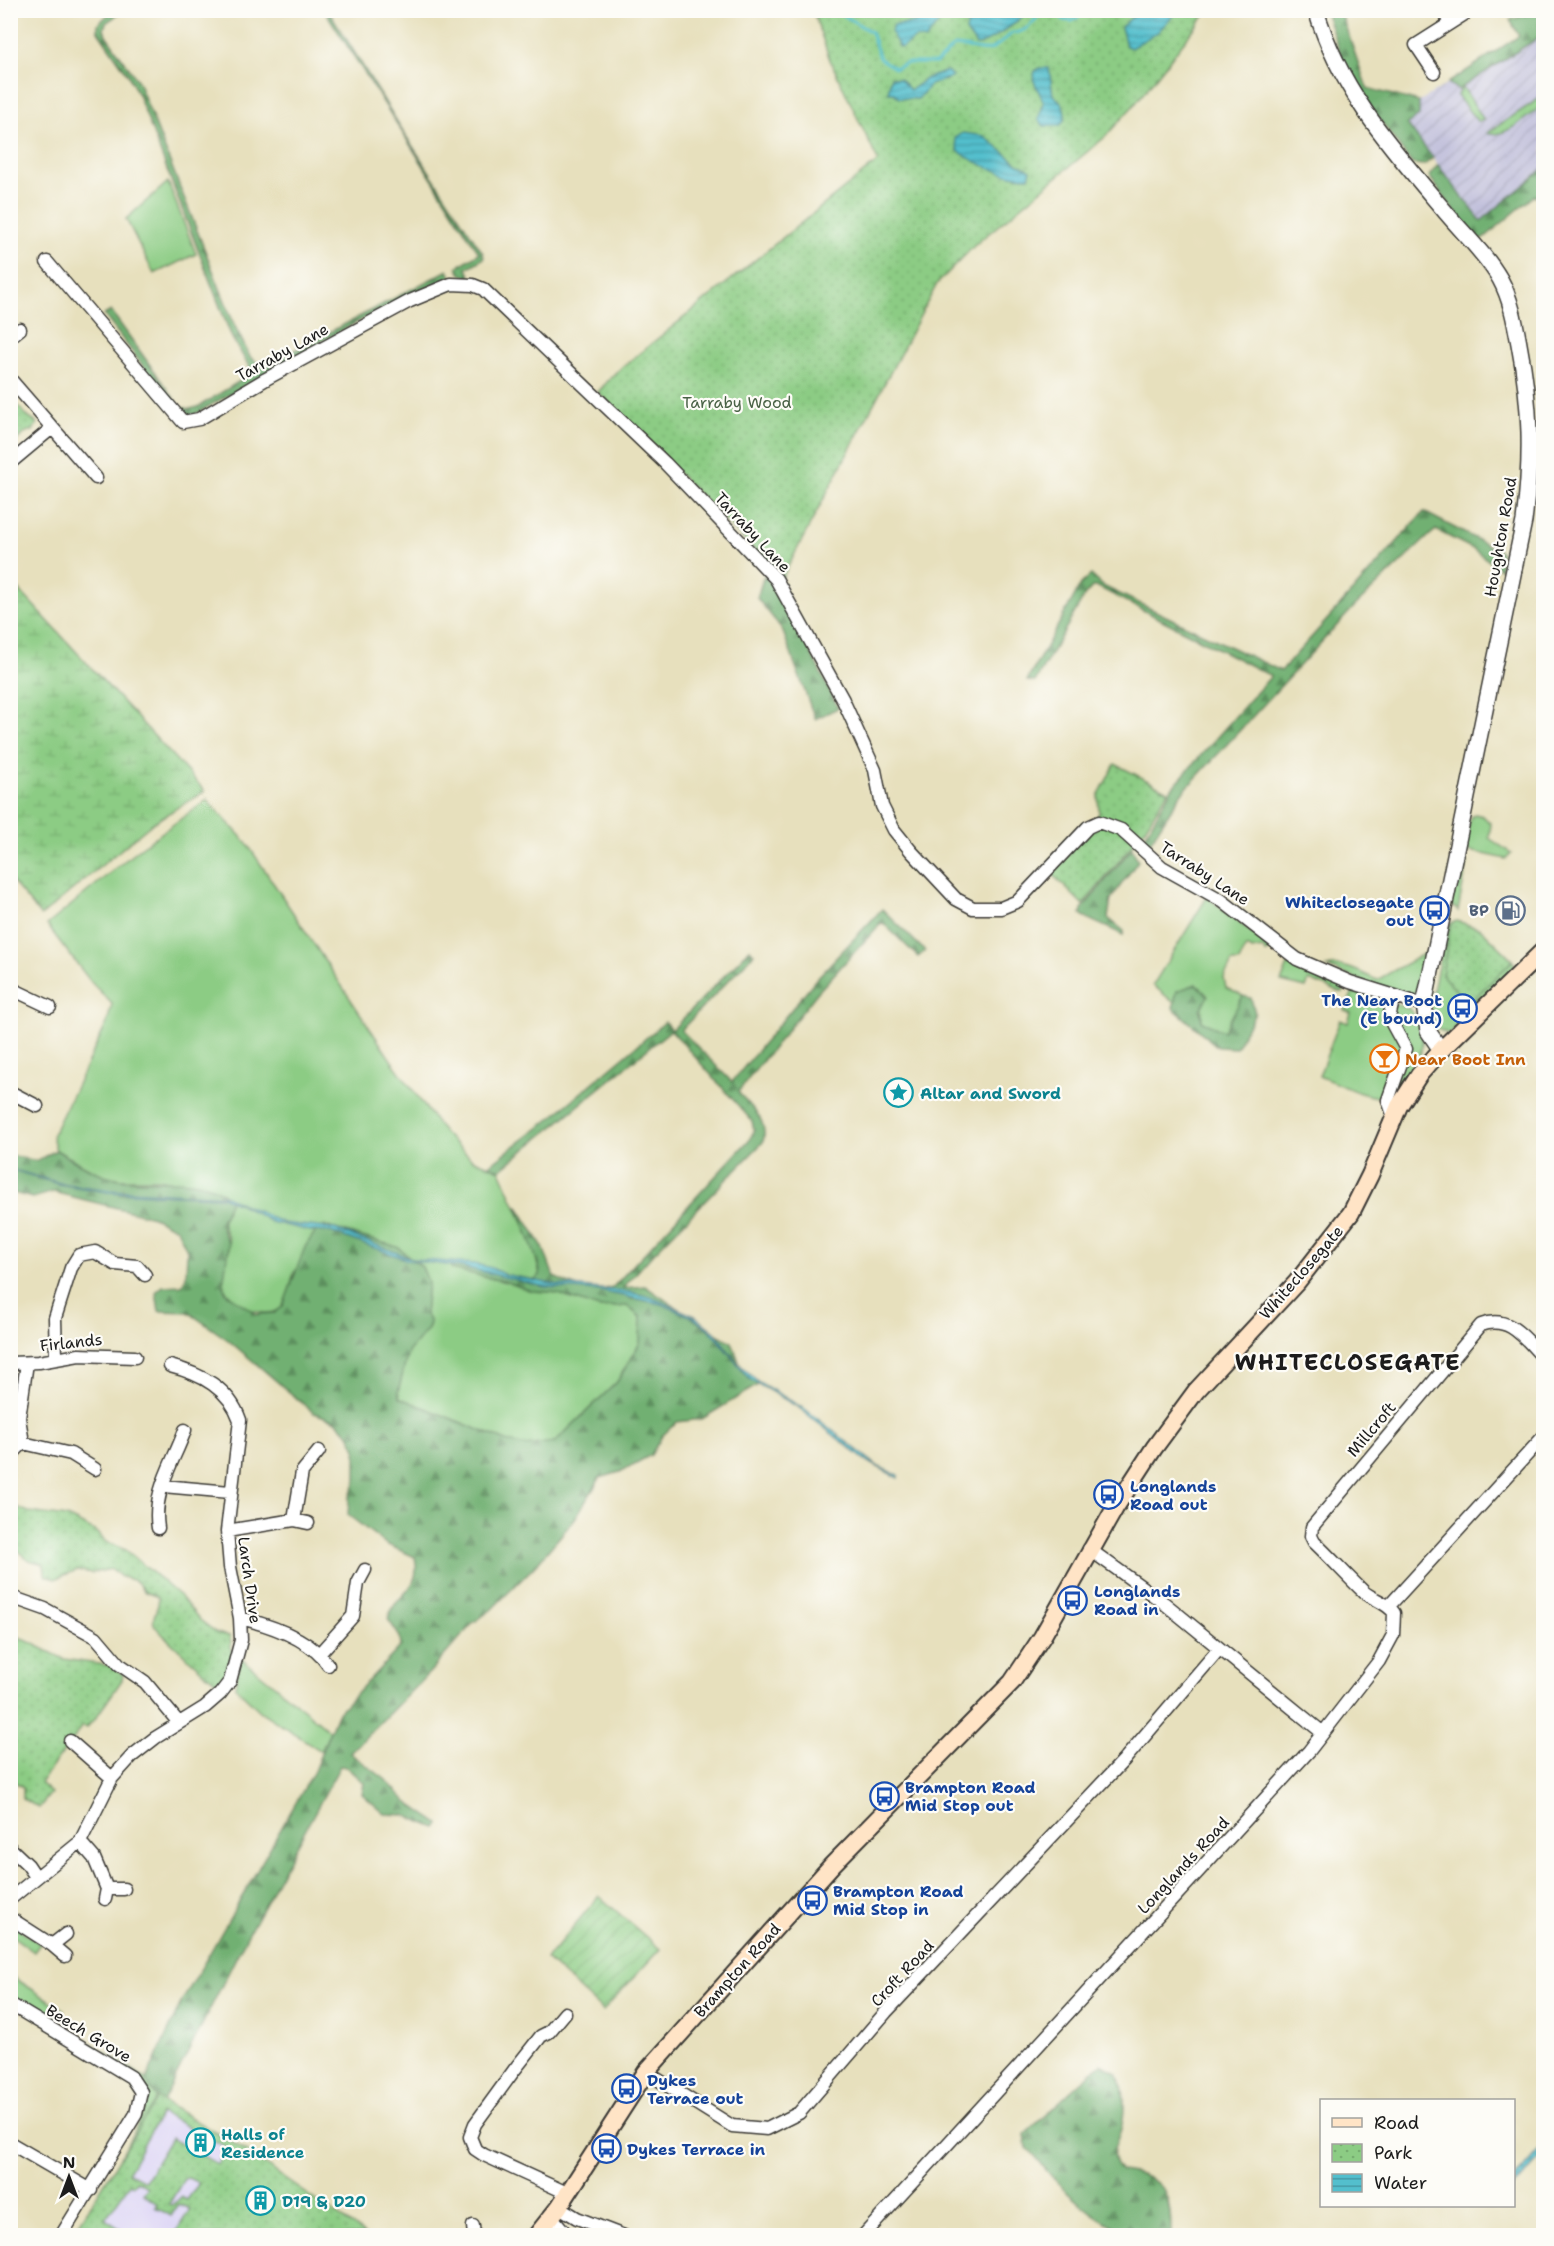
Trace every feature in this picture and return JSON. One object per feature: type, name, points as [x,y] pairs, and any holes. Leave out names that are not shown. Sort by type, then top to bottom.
[{"type":"main road","name":"Whiteclosegate","points":[[1127,1489],[1196,1391],[1330,1242],[1351,1213],[1370,1175],[1394,1117],[1419,1075],[1441,1050],[1544,951]]},
{"type":"main road","name":"Brampton Road","points":[[536,2235],[559,2205],[646,2072],[817,1881],[1012,1682],[1042,1637],[1089,1550],[1127,1489]]},
{"type":"street","name":"Houghton Road","points":[[1316,10],[1332,57],[1348,89],[1384,141],[1499,277],[1513,313],[1530,416],[1530,475],[1524,521],[1424,1005],[1428,1031],[1441,1050]]},
{"type":"street","points":[[1443,10],[1450,23]]},
{"type":"street","points":[[1434,72],[1416,45],[1471,10]]},
{"type":"street","name":"Tarraby Lane","points":[[47,262],[183,422],[200,419],[266,379],[410,301],[451,284],[473,285],[483,289],[665,463],[776,579],[807,631],[864,744],[889,820],[911,851],[956,899],[973,908],[992,909],[1008,906],[1018,901],[1088,827],[1099,822],[1109,824],[1131,837],[1162,867],[1221,900],[1297,959],[1350,982],[1424,1005]]},
{"type":"street","points":[[10,379],[96,478]]},
{"type":"street","points":[[10,463],[52,428]]},
{"type":"street","points":[[10,988],[50,1007]]},
{"type":"street","points":[[1394,996],[1389,1018],[1406,1049],[1389,1100],[1394,1117]]},
{"type":"street","points":[[10,1092],[37,1106]]},
{"type":"street","points":[[56,1358],[55,1318],[75,1259],[86,1252],[95,1252],[115,1264],[137,1266],[145,1275]]},
{"type":"street","points":[[130,1265],[138,1252]]},
{"type":"street","name":"Millcroft","points":[[1389,1606],[1375,1601],[1314,1542],[1311,1536],[1312,1527],[1481,1325],[1495,1321],[1512,1325],[1544,1358]]},
{"type":"street","name":"Firlands","points":[[10,1363],[107,1354],[135,1357]]},
{"type":"street","points":[[23,1443],[19,1418],[27,1363]]},
{"type":"street","name":"Larch Drive","points":[[10,1899],[80,1842],[112,1778],[132,1756],[205,1707],[220,1694],[230,1681],[239,1656],[240,1617],[230,1567],[227,1531],[230,1492],[240,1432],[236,1410],[224,1392],[207,1379],[170,1366]]},
{"type":"street","points":[[158,1528],[158,1504],[166,1468],[185,1430]]},
{"type":"street","points":[[1089,1550],[1122,1570],[1323,1733],[1360,1687],[1389,1644],[1395,1620],[1389,1606],[1544,1436]]},
{"type":"street","points":[[10,1456],[23,1443]]},
{"type":"street","points":[[23,1443],[71,1454],[95,1469]]},
{"type":"street","points":[[294,1520],[302,1472],[319,1451]]},
{"type":"street","points":[[163,1486],[230,1492]]},
{"type":"street","points":[[227,1531],[294,1520],[308,1523]]},
{"type":"street","points":[[320,1653],[353,1616],[358,1583],[367,1569]]},
{"type":"street","points":[[11,1597],[45,1609],[96,1637],[119,1664],[151,1689],[179,1723]]},
{"type":"street","points":[[240,1617],[265,1625],[320,1653],[328,1665]]},
{"type":"street","name":"Croft Road","points":[[646,2072],[732,2126],[767,2129],[799,2113],[886,2012],[1124,1760],[1219,1649]]},
{"type":"street","name":"Longlands Road","points":[[863,2235],[1236,1834],[1323,1733]]},
{"type":"street","points":[[70,1742],[112,1778]]},
{"type":"street","points":[[80,1842],[93,1858],[106,1894],[124,1888]]},
{"type":"street","points":[[10,1848],[28,1865],[36,1877]]},
{"type":"street","points":[[10,1918],[65,1956]]},
{"type":"street","points":[[52,1945],[66,1934]]},
{"type":"street","name":"Beech Grove","points":[[10,2004],[131,2078],[140,2087],[142,2099],[136,2114],[91,2190]]},
{"type":"street","points":[[565,2013],[549,2032],[541,2036],[475,2124],[470,2137],[475,2149],[577,2218],[624,2235]]},
{"type":"street","points":[[10,2143],[91,2190],[60,2235]]},
{"type":"street","points":[[559,2205],[568,2235]]},
{"type":"shaded area","points":[[1539,37],[1543,40],[1543,169],[1481,221],[1407,124],[1419,116],[1419,102],[1448,83],[1458,90]]},
{"type":"shaded area","points":[[157,2098],[238,2146],[366,2235],[72,2236]]},
{"type":"green space","points":[[112,11],[123,11],[106,23],[104,29],[106,35],[138,81],[234,324],[250,357],[263,367],[448,270],[451,277],[356,323],[190,417],[182,417],[104,315],[111,311],[180,407],[190,409],[198,407],[253,373],[232,338],[139,97],[127,73],[98,31],[98,24]]},
{"type":"green space","points":[[325,11],[329,11],[406,136],[483,253],[484,258],[467,268],[471,278],[461,274],[457,267],[479,253]]},
{"type":"green space","name":"Tarraby Wood","points":[[813,11],[1208,11],[1135,104],[1104,138],[976,244],[937,284],[782,578],[598,392],[615,373],[878,161],[830,60]]},
{"type":"green space","points":[[1325,11],[1340,11],[1367,88],[1419,102],[1419,116],[1407,124],[1433,158],[1424,165],[1412,164],[1349,78]]},
{"type":"green space","points":[[1543,11],[1543,40],[1539,37],[1458,90],[1448,83],[1519,36],[1510,20]]},
{"type":"green space","points":[[1463,87],[1484,120],[1478,122],[1457,96]]},
{"type":"green space","points":[[1543,96],[1543,105],[1509,130],[1494,134],[1487,133]]},
{"type":"green space","points":[[1438,165],[1481,221],[1543,169],[1543,204],[1535,195],[1482,240],[1474,238],[1429,176]]},
{"type":"green space","points":[[168,182],[196,254],[154,274],[126,219]]},
{"type":"green space","points":[[10,397],[29,418],[37,423],[33,431],[28,431],[11,445]]},
{"type":"green space","points":[[1424,512],[1501,552],[1500,569],[1473,549],[1436,530],[1354,607],[1181,794],[1147,847],[1142,841],[1172,788],[1271,676],[1098,587],[1092,587],[1085,595],[1035,682],[1027,681],[1081,584],[1091,575],[1103,586],[1281,671]]},
{"type":"green space","points":[[764,575],[784,598],[838,708],[815,719],[782,629],[757,598]]},
{"type":"green space","points":[[11,581],[205,791],[154,822],[41,916],[11,880]]},
{"type":"green space","points":[[1115,764],[1168,791],[1142,833],[1083,905],[1050,872],[1091,826],[1099,813],[1098,796]]},
{"type":"green space","points":[[207,800],[246,842],[391,1060],[444,1133],[472,1159],[500,1170],[533,1246],[540,1275],[535,1280],[452,1269],[507,1282],[531,1291],[552,1292],[599,1308],[627,1306],[641,1318],[640,1343],[617,1382],[555,1442],[526,1446],[509,1442],[400,1398],[398,1392],[408,1352],[428,1329],[430,1322],[425,1314],[428,1282],[422,1267],[397,1247],[294,1272],[282,1307],[268,1313],[259,1312],[233,1299],[224,1286],[223,1276],[229,1245],[223,1221],[227,1210],[162,1179],[120,1179],[99,1174],[56,1150],[52,1136],[107,1023],[112,1004],[91,982],[47,925],[139,849]]},
{"type":"green space","points":[[1475,814],[1483,816],[1491,824],[1489,838],[1511,853],[1506,859],[1465,850],[1463,846],[1471,816]]},
{"type":"green space","points":[[1132,848],[1138,861],[1111,899],[1108,918],[1124,931],[1123,935],[1081,914],[1082,909]]},
{"type":"green space","points":[[1467,863],[1458,911],[1451,904],[1460,866]]},
{"type":"green space","points":[[1207,897],[1271,948],[1266,953],[1263,948],[1252,950],[1246,947],[1239,962],[1232,962],[1224,978],[1226,988],[1243,996],[1225,1032],[1202,1022],[1201,987],[1196,984],[1177,991],[1174,1003],[1153,985]]},
{"type":"green space","points":[[882,909],[925,951],[918,957],[882,922],[817,993],[738,1092],[761,1121],[763,1142],[653,1254],[623,1288],[645,1286],[708,1329],[732,1342],[743,1373],[758,1385],[702,1419],[677,1422],[662,1436],[651,1455],[620,1472],[600,1478],[574,1520],[534,1567],[491,1610],[473,1623],[431,1671],[350,1753],[385,1779],[407,1802],[439,1824],[436,1828],[404,1815],[385,1814],[362,1794],[364,1783],[346,1767],[340,1766],[246,1938],[163,2102],[157,2098],[146,2080],[180,2005],[314,1771],[337,1714],[401,1646],[400,1637],[388,1619],[391,1610],[415,1578],[415,1557],[386,1544],[348,1515],[349,1499],[356,1480],[356,1449],[349,1434],[336,1421],[314,1413],[228,1340],[188,1312],[159,1311],[156,1292],[163,1286],[182,1285],[186,1277],[187,1250],[177,1229],[153,1217],[53,1192],[33,1198],[13,1193],[10,1155],[37,1161],[56,1150],[103,1175],[132,1180],[194,1182],[220,1192],[230,1201],[222,1219],[222,1228],[229,1245],[223,1284],[226,1293],[257,1314],[275,1313],[283,1306],[305,1247],[315,1232],[325,1226],[397,1247],[422,1267],[428,1282],[425,1314],[430,1322],[428,1329],[408,1352],[398,1392],[400,1398],[509,1442],[526,1446],[555,1442],[617,1382],[640,1343],[641,1317],[627,1306],[599,1308],[552,1292],[531,1291],[507,1282],[452,1269],[450,1265],[535,1280],[540,1275],[539,1266],[517,1205],[543,1247],[554,1277],[590,1290],[613,1287],[749,1140],[754,1131],[752,1121],[671,1030],[500,1170],[489,1165],[545,1123],[665,1022],[672,1030],[750,949],[754,954],[681,1030],[732,1082],[816,979]]},
{"type":"green space","points":[[1457,921],[1481,929],[1513,960],[1468,1004],[1442,975],[1451,923]]},
{"type":"green space","points":[[1451,923],[1442,975],[1468,1004],[1513,960],[1515,966],[1449,1034],[1435,1028],[1430,1005],[1446,928]]},
{"type":"green space","points":[[1427,952],[1418,995],[1413,996],[1377,987],[1327,967],[1346,967],[1377,980]]},
{"type":"green space","points":[[1293,963],[1345,987],[1342,993],[1309,980],[1306,988],[1281,982],[1288,965]]},
{"type":"green space","points":[[1196,984],[1208,996],[1200,1010],[1202,1022],[1224,1031],[1243,996],[1251,998],[1255,1013],[1236,1048],[1218,1047],[1173,1008],[1177,991]]},
{"type":"green space","points":[[1354,991],[1408,1008],[1421,1030],[1422,1042],[1416,1066],[1403,1088],[1394,1097],[1375,1097],[1319,1076],[1340,1020],[1348,1023],[1351,1013],[1344,1010]]},
{"type":"green space","points":[[10,1505],[29,1512],[67,1517],[95,1531],[106,1542],[126,1550],[181,1597],[200,1620],[217,1633],[230,1636],[233,1664],[221,1685],[157,1629],[153,1620],[159,1601],[158,1597],[145,1592],[136,1581],[121,1577],[112,1569],[91,1573],[77,1570],[55,1579],[45,1575],[44,1564],[29,1560],[11,1544]]},
{"type":"green space","points":[[11,1633],[64,1659],[112,1666],[123,1675],[122,1680],[95,1719],[86,1728],[83,1726],[40,1783],[51,1793],[39,1808],[23,1799],[23,1787],[11,1780]]},
{"type":"green space","points":[[241,1658],[330,1731],[321,1751],[261,1712],[235,1687]]},
{"type":"green space","points":[[599,1896],[660,1949],[603,2011],[546,1959]]},
{"type":"green space","points":[[10,1926],[18,1928],[40,1944],[34,1952],[11,1935]]},
{"type":"green space","points":[[10,1975],[64,2010],[56,2022],[135,2071],[146,2080],[157,2098],[107,2182],[142,2116],[149,2094],[134,2073],[11,1997]]},
{"type":"green space","points":[[1102,2064],[1117,2074],[1122,2085],[1124,2100],[1121,2129],[1114,2150],[1114,2160],[1121,2171],[1147,2177],[1162,2189],[1167,2197],[1171,2233],[1154,2236],[1138,2234],[1122,2230],[1106,2222],[1066,2191],[1027,2148],[1025,2134]]},
{"type":"green space","points":[[157,2098],[238,2146],[366,2235],[174,2235],[190,2209],[179,2204],[171,2216],[155,2207],[157,2204],[143,2194],[147,2187],[137,2181],[133,2185],[130,2183],[105,2219],[130,2235],[72,2235]],"holes":[[[161,2113],[226,2147],[217,2164],[171,2138],[145,2181],[128,2172]],[[188,2178],[199,2183],[187,2200],[181,2197],[173,2205],[169,2204],[184,2179]]]},
{"type":"water","points":[[1027,11],[988,41],[976,45],[966,31],[970,15],[976,12]]},
{"type":"water","points":[[1139,11],[1177,11],[1158,32],[1131,48],[1126,46],[1121,27]]},
{"type":"water","points":[[933,13],[939,18],[938,24],[925,40],[916,38],[901,48],[899,47],[891,32],[893,25],[914,23]]},
{"type":"water","points":[[1040,68],[1049,68],[1053,95],[1064,108],[1065,119],[1060,126],[1044,126],[1038,119],[1044,103],[1033,79],[1035,71]]},
{"type":"water","points":[[947,71],[953,77],[930,85],[918,99],[899,98],[894,93],[888,93],[891,77],[900,79],[910,90],[927,78]]},
{"type":"water","points":[[963,133],[984,136],[1017,163],[1031,170],[1029,177],[1010,175],[991,169],[958,151],[955,138]]},
{"type":"water","points":[[10,1169],[60,1183],[109,1190],[226,1196],[283,1223],[335,1229],[413,1259],[474,1264],[492,1268],[503,1274],[552,1284],[630,1292],[650,1297],[695,1316],[715,1332],[734,1359],[757,1381],[805,1409],[879,1467],[898,1475],[898,1478],[865,1460],[798,1407],[749,1379],[710,1330],[692,1317],[661,1304],[600,1291],[545,1287],[463,1267],[408,1260],[330,1232],[310,1231],[271,1222],[240,1204],[221,1197],[108,1192],[58,1184]]},
{"type":"water","points":[[1543,2145],[1543,2155],[1515,2185],[1515,2178]]},
{"type":"waterway","points":[[835,10],[871,32],[880,59],[895,68],[907,63],[936,63],[954,46],[990,50],[1012,33],[1026,29],[1043,10]]},
{"type":"waterway","points":[[1055,10],[1064,20],[1072,21],[1088,10]]},
{"type":"place","name":"BP","points":[[1510,910]]},
{"type":"place","name":"Whiteclosegate out","points":[[1435,911]]},
{"type":"place","name":"The Near Boot (E bound)","points":[[1463,1009]]},
{"type":"place","name":"Near Boot Inn","points":[[1384,1059]]},
{"type":"place","name":"Altar and Sword","points":[[899,1093]]},
{"type":"place","name":"Longlands Road out","points":[[1109,1495]]},
{"type":"place","name":"Longlands Road in","points":[[1073,1600]]},
{"type":"place","name":"Brampton Road Mid Stop out","points":[[884,1796]]},
{"type":"place","name":"Brampton Road Mid Stop in","points":[[812,1900]]},
{"type":"place","name":"Dykes Terrace out","points":[[626,2089]]},
{"type":"place","name":"Halls of Residence","points":[[200,2143]]},
{"type":"place","name":"Dykes Terrace in","points":[[606,2149]]},
{"type":"place","name":"D19 & D20","points":[[261,2201]]},
{"type":"district","name":"WHITECLOSEGATE","points":[[1348,1362]]}]
